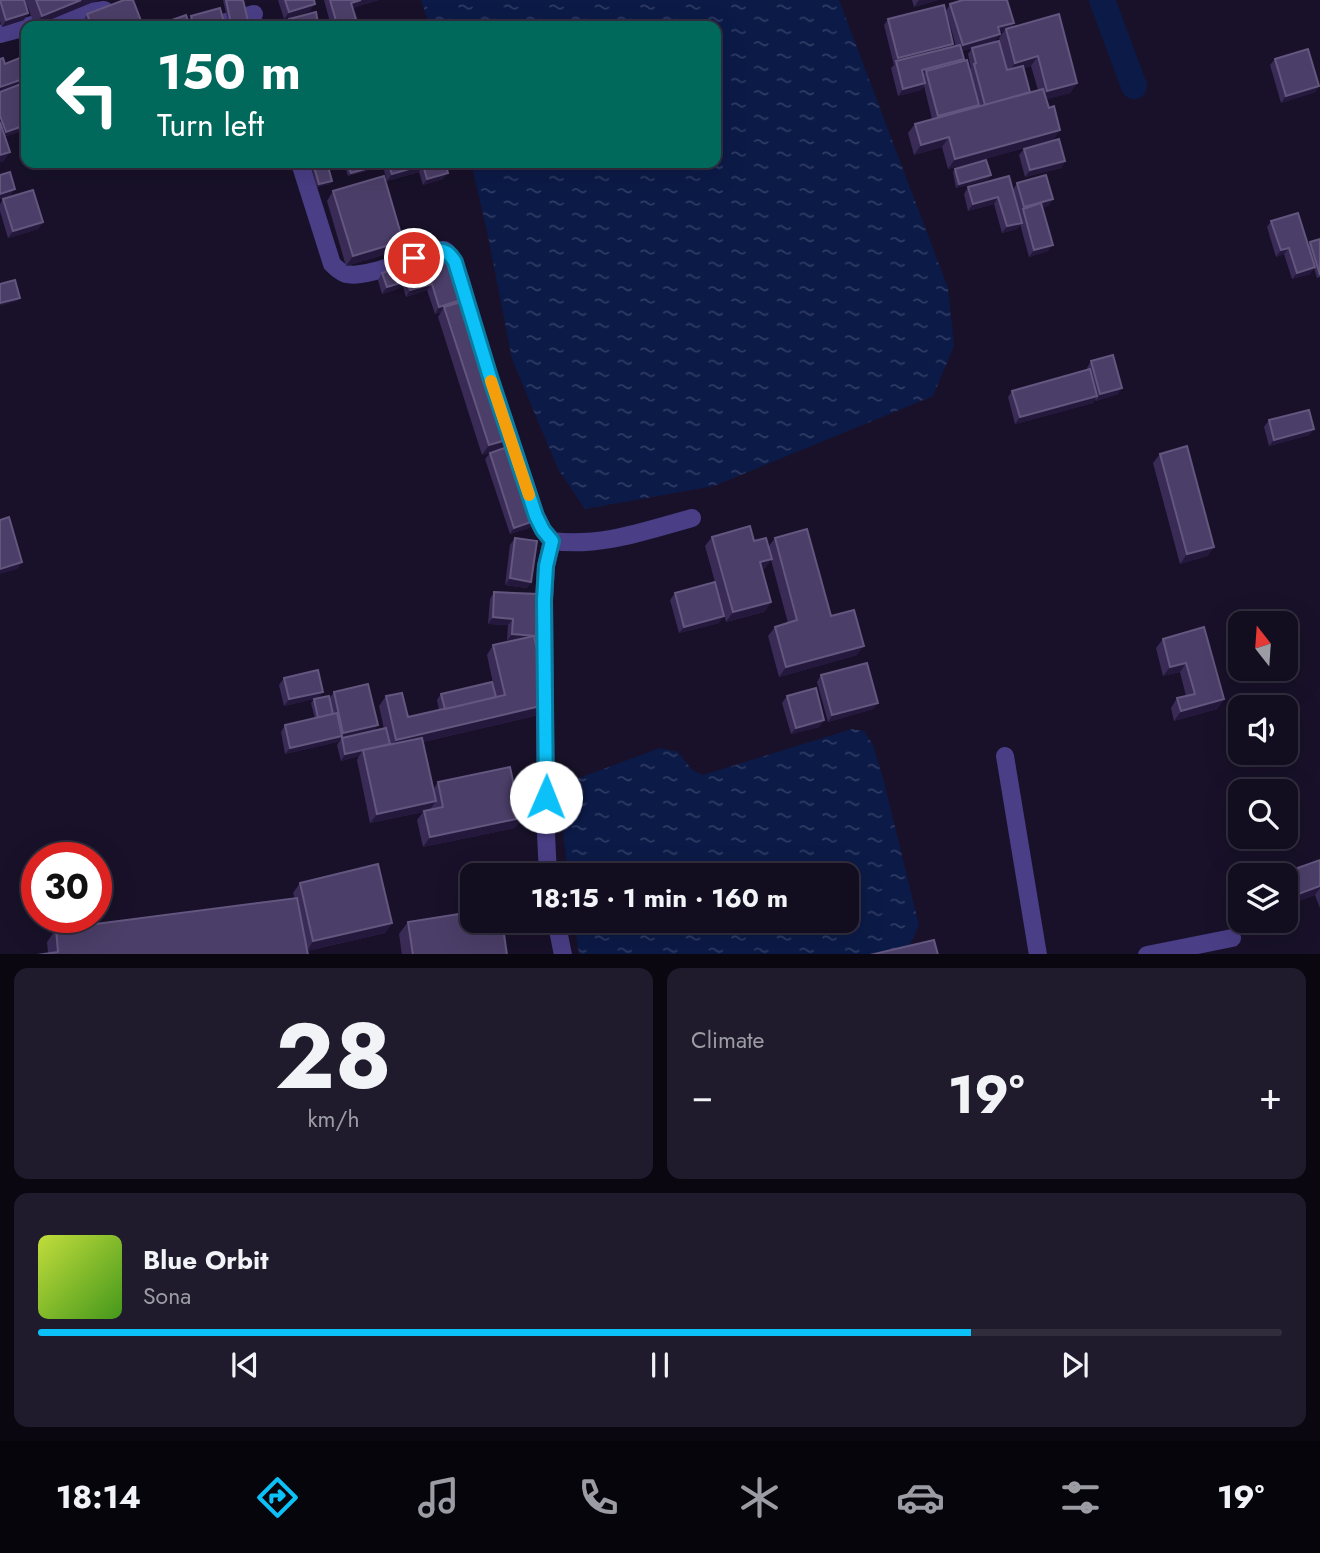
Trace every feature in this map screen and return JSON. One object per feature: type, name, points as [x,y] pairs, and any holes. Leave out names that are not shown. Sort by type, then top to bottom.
[{"type":"street","points":[[47,21],[104,10],[120,21]]},
{"type":"street","points":[[229,21],[254,13]]},
{"type":"street","points":[[0,34],[21,29]]},
{"type":"street","points":[[302,168],[332,264],[349,275],[376,270],[434,252],[444,250],[450,253],[478,340]]},
{"type":"street","points":[[498,402],[536,516],[552,541],[578,544],[615,539],[692,518]]},
{"type":"street","points":[[547,863],[544,600],[546,566],[552,541]]},
{"type":"street","points":[[1005,756],[1038,954]]},
{"type":"street","points":[[559,933],[563,954]]},
{"type":"street","points":[[1147,954],[1232,938]]},
{"type":"water","points":[[421,0],[839,0],[948,288],[954,346],[933,396],[714,486],[585,509],[558,469],[512,359],[472,168],[721,168],[721,21],[428,21]]},
{"type":"water","points":[[852,729],[864,731],[873,745],[884,782],[919,925],[909,947],[874,954],[579,954],[576,933],[859,933],[859,863],[567,863],[561,813],[564,791],[579,778],[660,748],[678,752],[692,770],[703,775]]},
{"type":"building","points":[[0,0],[24,0],[28,13],[6,20]]},
{"type":"building","points":[[36,0],[81,0],[42,16]]},
{"type":"building","points":[[124,0],[133,0],[141,21],[90,21],[87,14]]},
{"type":"building","points":[[226,0],[243,0],[248,21],[230,21]]},
{"type":"building","points":[[285,0],[314,0],[315,4],[289,12]]},
{"type":"building","points":[[330,0],[361,0],[351,3],[356,19],[336,21]]},
{"type":"building","points":[[963,0],[1007,0],[1014,23],[998,27],[1000,34],[963,45],[950,4]]},
{"type":"building","points":[[944,5],[953,44],[898,58],[888,19]]},
{"type":"building","points":[[220,8],[224,21],[192,21],[191,16]]},
{"type":"building","points":[[316,12],[318,21],[290,21]]},
{"type":"building","points":[[1059,14],[1077,83],[1047,91],[1038,56],[1015,63],[1006,29]]},
{"type":"building","points":[[186,15],[188,21],[169,21]]},
{"type":"building","points":[[999,41],[1007,70],[1023,66],[1030,92],[985,105],[972,48]]},
{"type":"building","points":[[960,45],[964,59],[922,70],[925,83],[903,89],[896,61]]},
{"type":"building","points":[[1308,49],[1319,86],[1286,96],[1275,59]]},
{"type":"building","points":[[21,57],[21,80],[0,87],[0,59],[3,58],[5,64]]},
{"type":"building","points":[[967,60],[979,105],[938,116],[926,71]]},
{"type":"building","points":[[21,84],[21,127],[6,132],[0,116],[0,92]]},
{"type":"building","points":[[1043,89],[1049,108],[1054,106],[1060,130],[955,159],[949,137],[921,145],[915,124]]},
{"type":"building","points":[[0,122],[10,152],[0,155]]},
{"type":"building","points":[[1059,139],[1065,161],[1030,170],[1024,149]]},
{"type":"building","points":[[986,160],[991,175],[959,184],[955,169]]},
{"type":"building","points":[[314,168],[328,168],[332,181],[319,184]]},
{"type":"building","points":[[349,168],[369,168],[351,173]]},
{"type":"building","points":[[390,168],[413,168],[392,174]]},
{"type":"building","points":[[424,168],[446,168],[448,173],[427,179]]},
{"type":"building","points":[[10,172],[15,189],[0,194],[0,175]]},
{"type":"building","points":[[1046,175],[1053,199],[1024,207],[1017,183]]},
{"type":"building","points":[[384,176],[403,241],[353,256],[333,191]]},
{"type":"building","points":[[1009,176],[1022,223],[1007,226],[998,197],[973,204],[968,187]]},
{"type":"building","points":[[33,190],[43,222],[13,231],[3,199]]},
{"type":"building","points":[[1041,203],[1053,245],[1034,250],[1023,209]]},
{"type":"building","points":[[1298,213],[1315,267],[1297,273],[1289,248],[1281,250],[1271,221]]},
{"type":"building","points":[[1320,239],[1320,275],[1310,242]]},
{"type":"building","points":[[446,253],[461,300],[439,307],[432,284],[410,290],[407,281],[387,287],[382,273]]},
{"type":"building","points":[[15,280],[20,298],[0,303],[0,284]]},
{"type":"building","points":[[468,300],[513,438],[489,445],[444,307]]},
{"type":"building","points":[[1113,355],[1122,388],[1100,394],[1091,361]]},
{"type":"building","points":[[1090,369],[1097,396],[1020,417],[1012,391]]},
{"type":"building","points":[[1309,410],[1314,429],[1274,440],[1269,420]]},
{"type":"building","points":[[510,446],[534,521],[514,528],[490,453]]},
{"type":"building","points":[[1187,446],[1214,547],[1187,554],[1160,454]]},
{"type":"building","points":[[9,517],[22,562],[0,569],[0,520]]},
{"type":"building","points":[[750,526],[754,541],[766,538],[772,559],[760,562],[771,602],[733,612],[712,537]]},
{"type":"building","points":[[807,529],[831,616],[854,610],[864,646],[786,667],[775,627],[797,620],[775,538]]},
{"type":"building","points":[[515,538],[537,541],[531,582],[510,578]]},
{"type":"building","points":[[715,582],[724,616],[684,627],[675,593]]},
{"type":"building","points":[[494,592],[538,594],[536,636],[512,634],[513,619],[493,617]]},
{"type":"building","points":[[1204,627],[1224,699],[1181,711],[1177,698],[1195,694],[1186,663],[1170,667],[1163,639]]},
{"type":"building","points":[[534,636],[549,704],[396,740],[386,696],[402,693],[408,717],[505,695],[493,645]]},
{"type":"building","points":[[867,663],[878,703],[832,715],[821,675]]},
{"type":"building","points":[[318,670],[323,692],[289,699],[284,678]]},
{"type":"building","points":[[492,682],[496,697],[445,709],[441,694]]},
{"type":"building","points":[[368,684],[378,725],[343,733],[334,692]]},
{"type":"building","points":[[816,688],[824,720],[796,728],[787,696]]},
{"type":"building","points":[[329,696],[333,714],[318,718],[314,699]]},
{"type":"building","points":[[337,713],[342,736],[290,748],[285,725]]},
{"type":"building","points":[[386,728],[390,744],[345,754],[342,738]]},
{"type":"building","points":[[422,738],[436,801],[377,814],[363,750]]},
{"type":"building","points":[[510,767],[521,818],[430,837],[424,811],[443,807],[438,782]]},
{"type":"building","points":[[1320,860],[1320,886],[1298,894],[1298,868]]},
{"type":"building","points":[[378,864],[392,923],[313,941],[300,883]]},
{"type":"building","points":[[297,898],[308,954],[44,954],[58,952],[56,933],[112,933],[112,922]]},
{"type":"building","points":[[460,914],[460,933],[504,933],[507,954],[413,954],[408,922]]},
{"type":"building","points":[[934,940],[938,954],[874,954]]},
{"type":"waterway","points":[[1102,0],[1134,86]]},
{"type":"slow traffic","points":[[491,381],[529,495]]},
{"type":"route","points":[[414,258],[444,250],[450,253],[455,262],[536,516],[552,541],[546,566],[544,600],[546,797]]}]
